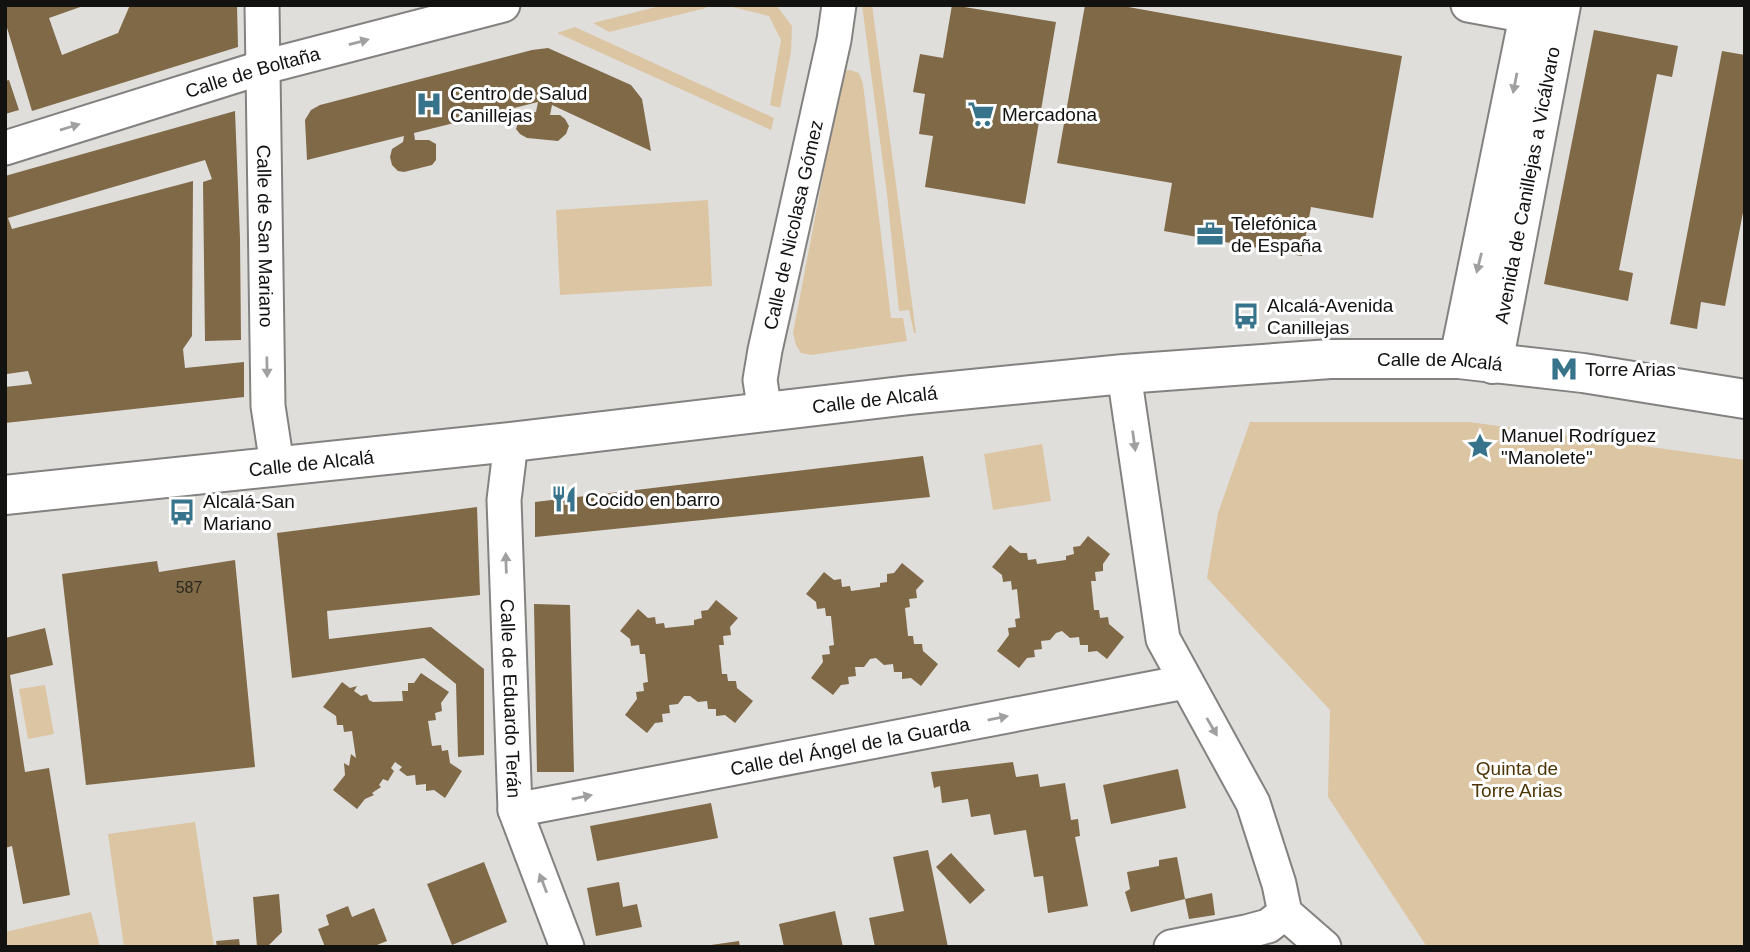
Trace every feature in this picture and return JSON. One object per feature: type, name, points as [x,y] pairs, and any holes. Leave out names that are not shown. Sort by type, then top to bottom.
[{"type":"main road","name":"Avenida de Canillejas a Vicálvaro","points":[[1476,362],[1540,9]]},
{"type":"main road","name":"Calle de Alcalá","points":[[5,495],[1124,374],[1330,359],[1476,362],[1583,373],[1745,399]]},
{"type":"street","name":"Calle de San Mariano","points":[[262,5],[268,406],[277,465]]},
{"type":"street","name":"Calle de Boltaña","points":[[5,148],[264,67],[503,5]]},
{"type":"street","points":[[818,5],[834,40]]},
{"type":"street","name":"Calle de Nicolasa Gómez","points":[[765,412],[760,380],[765,350],[834,40],[839,5]]},
{"type":"street","points":[[1468,5],[1540,9]]},
{"type":"street","points":[[1124,374],[1163,639],[1253,803],[1279,884],[1285,914],[1324,947]]},
{"type":"street","name":"Calle de Eduardo Terán","points":[[512,442],[504,500],[515,810],[567,947]]},
{"type":"street","name":"Calle del Ángel de la Guarda","points":[[515,810],[1185,682]]},
{"type":"street","points":[[1171,947],[1243,940],[1285,914]]},
{"type":"green space","points":[[664,5],[706,5],[706,8],[609,32],[593,23]]},
{"type":"green space","points":[[724,5],[776,5],[792,26],[791,52],[780,108],[770,105],[781,40],[769,16]]},
{"type":"green space","points":[[862,5],[872,5],[916,333],[909,310],[899,311],[887,194]]},
{"type":"green space","points":[[575,27],[774,118],[771,130],[557,33]]},
{"type":"green space","points":[[843,71],[859,73],[863,84],[891,318],[903,318],[907,341],[811,355],[801,353],[793,333]]},
{"type":"green space","points":[[708,200],[712,286],[560,295],[556,210]]},
{"type":"green space","name":"Quinta de Torre Arias","points":[[1250,422],[1469,422],[1745,460],[1745,947],[1427,947],[1328,797],[1330,710],[1207,578],[1218,513]]},
{"type":"green space","points":[[1042,444],[1051,501],[993,510],[984,454]]},
{"type":"green space","points":[[45,685],[54,734],[28,739],[19,689]]},
{"type":"green space","points":[[195,822],[214,947],[124,947],[108,834]]},
{"type":"green space","points":[[91,912],[100,947],[5,947],[5,932]]},
{"type":"building","points":[[5,5],[86,5],[49,18],[62,55],[118,33],[130,5],[237,5],[238,47],[32,111],[5,21]]},
{"type":"building","name":"Mercadona","points":[[952,5],[1056,22],[1025,204],[925,187],[933,136],[919,134],[925,94],[913,92],[920,54],[943,58]]},
{"type":"building","points":[[1085,5],[1117,5],[1402,56],[1373,218],[1311,207],[1302,256],[1164,231],[1172,183],[1057,163]]},
{"type":"building","points":[[1594,30],[1678,46],[1672,77],[1657,74],[1619,270],[1633,273],[1628,301],[1544,284]]},
{"type":"building","name":"Centro de Salud Canillejas","points":[[548,48],[631,85],[642,99],[651,151],[552,105],[550,115],[560,115],[569,126],[566,134],[558,141],[527,138],[516,129],[523,114],[536,112],[538,102],[414,133],[415,140],[429,140],[436,144],[436,160],[432,165],[404,172],[398,171],[392,165],[392,149],[403,142],[404,136],[307,160],[305,120],[311,110],[320,105]]},
{"type":"building","points":[[1722,51],[1745,55],[1745,202],[1725,306],[1701,302],[1697,329],[1670,324]]},
{"type":"building","points":[[9,80],[19,110],[5,114],[5,81]]},
{"type":"building","points":[[235,111],[241,340],[205,341],[203,182],[212,179],[205,160],[8,218],[12,229],[193,181],[192,336],[183,349],[185,368],[244,362],[244,397],[5,423],[5,387],[32,384],[28,371],[7,374],[5,369],[5,176]]},
{"type":"building","points":[[923,456],[930,497],[535,537],[535,502]]},
{"type":"building","points":[[477,507],[480,595],[327,611],[329,639],[431,627],[484,669],[484,755],[458,757],[456,684],[424,658],[292,678],[277,533]]},
{"type":"building","points":[[1088,536],[1110,554],[1103,564],[1103,571],[1095,572],[1096,581],[1091,581],[1094,610],[1099,610],[1100,618],[1108,617],[1109,624],[1124,637],[1107,659],[1097,651],[1088,652],[1088,645],[1080,645],[1079,637],[1070,638],[1062,631],[1050,640],[1041,641],[1042,649],[1034,650],[1035,657],[1027,658],[1019,668],[997,651],[1009,635],[1008,628],[1016,627],[1015,619],[1020,618],[1017,589],[1012,590],[1011,581],[1003,582],[1002,575],[992,567],[1010,545],[1020,553],[1027,553],[1028,560],[1036,559],[1037,564],[1066,560],[1066,556],[1074,554],[1073,547],[1080,546]]},
{"type":"building","points":[[235,560],[255,767],[86,785],[62,574],[157,561],[159,572]]},
{"type":"building","points":[[902,563],[924,581],[916,590],[917,598],[909,599],[910,607],[905,608],[908,636],[913,636],[914,644],[922,644],[923,651],[938,664],[921,686],[911,678],[902,679],[902,672],[894,672],[893,664],[884,665],[876,658],[870,659],[864,667],[855,667],[856,676],[848,677],[849,684],[841,685],[833,695],[811,678],[823,662],[822,655],[830,654],[829,646],[834,645],[831,616],[826,616],[825,608],[817,609],[816,602],[806,594],[824,572],[834,580],[841,579],[842,587],[850,586],[851,591],[880,587],[880,583],[887,582],[887,574],[894,573]]},
{"type":"building","points":[[716,600],[738,618],[730,627],[731,635],[723,636],[724,645],[719,645],[722,674],[727,674],[728,681],[736,681],[737,688],[753,701],[735,723],[725,715],[716,716],[716,709],[708,709],[707,701],[698,702],[690,696],[684,696],[678,704],[669,705],[670,713],[662,714],[663,722],[655,723],[647,733],[625,715],[637,699],[636,692],[644,691],[643,683],[648,682],[645,654],[640,654],[639,645],[631,646],[630,639],[620,631],[638,609],[648,618],[655,617],[656,624],[664,623],[665,628],[694,625],[694,620],[702,618],[701,611],[708,610]]},
{"type":"building","points":[[534,604],[570,605],[574,772],[537,772]]},
{"type":"building","points":[[45,628],[53,665],[10,675],[25,772],[49,768],[70,895],[23,904],[12,846],[5,848],[5,638]]},
{"type":"building","points":[[421,673],[449,692],[441,703],[442,711],[435,713],[436,720],[428,721],[432,746],[441,745],[442,751],[448,750],[450,763],[462,771],[445,798],[434,790],[426,791],[426,784],[416,785],[415,775],[407,776],[399,770],[402,767],[395,762],[391,768],[394,771],[388,781],[383,779],[379,785],[381,787],[357,809],[333,790],[345,775],[344,763],[349,766],[351,754],[356,758],[352,731],[344,732],[343,725],[337,725],[336,716],[323,707],[342,682],[350,688],[357,686],[354,691],[361,696],[367,694],[373,702],[403,701],[402,691],[408,691],[408,683],[414,683]]},
{"type":"building","points":[[1013,762],[1016,777],[1038,774],[1040,787],[1065,783],[1071,820],[1078,819],[1080,836],[1075,837],[1088,906],[1048,913],[1043,876],[1034,877],[1026,830],[994,835],[990,814],[971,817],[968,799],[942,803],[940,786],[934,788],[931,772]]},
{"type":"building","points":[[1178,769],[1186,808],[1111,824],[1103,785]]},
{"type":"building","points":[[711,803],[718,838],[597,861],[590,826]]},
{"type":"building","points":[[928,850],[948,947],[875,947],[869,918],[904,911],[893,857]]},
{"type":"building","points":[[951,853],[985,890],[970,904],[936,867]]},
{"type":"building","points":[[1177,857],[1185,899],[1131,912],[1125,892],[1130,889],[1127,872],[1159,866],[1159,860]]},
{"type":"building","points":[[484,862],[507,922],[452,945],[427,884]]},
{"type":"building","points":[[619,882],[623,907],[637,904],[642,927],[596,936],[587,888]]},
{"type":"building","points":[[1212,893],[1215,915],[1189,919],[1185,899]]},
{"type":"building","points":[[279,894],[282,932],[267,947],[257,947],[253,897]]},
{"type":"building","points":[[348,906],[352,917],[374,908],[387,941],[372,947],[325,947],[318,929],[329,925],[326,915]]},
{"type":"building","points":[[835,911],[843,947],[784,947],[779,924]]},
{"type":"building","points":[[239,939],[240,947],[217,947],[216,941]]},
{"type":"building","points":[[739,941],[740,947],[711,947],[711,945]]},
{"type":"place","name":"Centro de Salud Canillejas","points":[[429,104]]},
{"type":"place","name":"Mercadona","points":[[981,114]]},
{"type":"place","name":"Telefónica de España","points":[[1210,234]]},
{"type":"place","name":"Alcalá-Avenida Canillejas","points":[[1246,316]]},
{"type":"place","name":"Torre Arias","points":[[1564,369]]},
{"type":"place","name":"Manuel Rodríguez \"Manolete\"","points":[[1480,446]]},
{"type":"place","name":"Cocido en barro","points":[[564,499]]},
{"type":"place","name":"Alcalá-San Mariano","points":[[182,512]]}]
